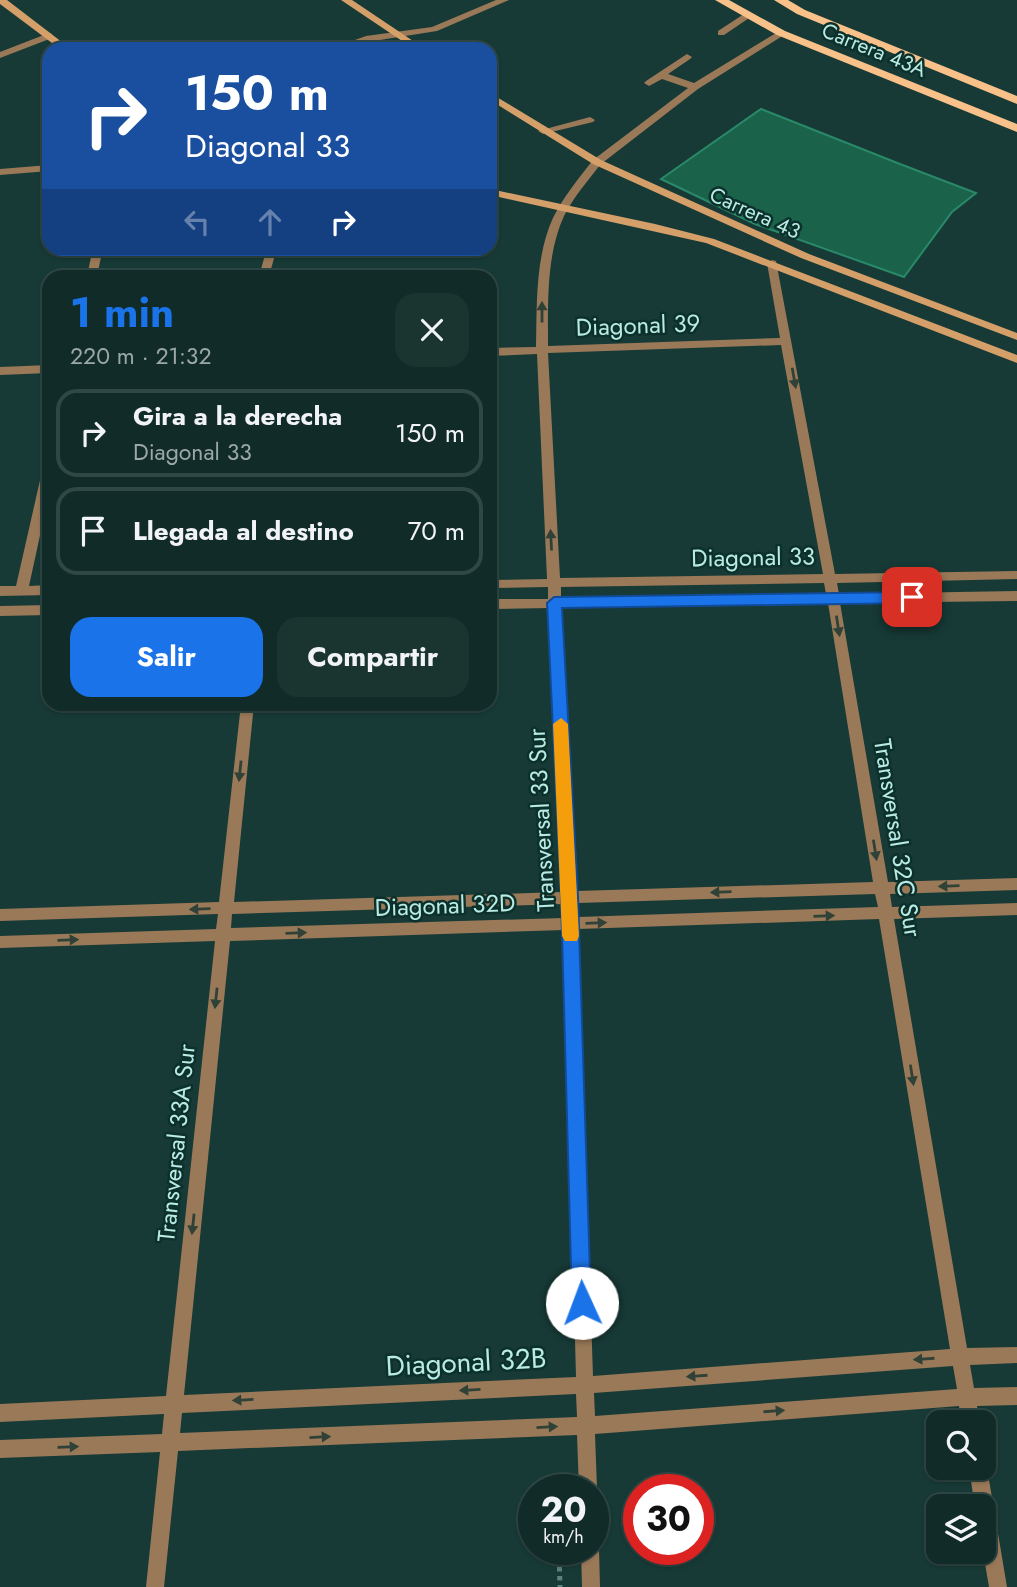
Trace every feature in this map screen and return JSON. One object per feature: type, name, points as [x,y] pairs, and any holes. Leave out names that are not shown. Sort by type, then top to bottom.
[{"type":"main road","name":"Carrera 43A","points":[[721,0],[781,33],[1017,128]]},
{"type":"main road","name":"Carrera 43A","points":[[780,0],[801,12],[1017,100]]},
{"type":"street","points":[[1,0],[57,42]]},
{"type":"street","points":[[346,0],[410,42]]},
{"type":"street","points":[[357,42],[434,29],[504,0]]},
{"type":"street","points":[[721,33],[747,16]]},
{"type":"street","name":"Transversal 33 Sur","points":[[588,1474],[570,897],[542,350],[542,299],[554,227],[564,206],[597,162],[695,87],[781,33]]},
{"type":"street","points":[[0,55],[50,36]]},
{"type":"street","points":[[649,83],[687,57]]},
{"type":"street","points":[[661,75],[695,87]]},
{"type":"street","name":"Carrera 43","points":[[497,101],[597,162],[805,256],[1017,337]]},
{"type":"street","points":[[543,131],[590,120]]},
{"type":"street","points":[[0,172],[42,168]]},
{"type":"street","name":"Carrera 43","points":[[497,193],[655,226],[710,241],[772,262],[1017,359]]},
{"type":"street","name":"Transversal 32C Sur","points":[[772,262],[834,599],[969,1410]]},
{"type":"street","name":"Diagonal 39","points":[[497,352],[787,341]]},
{"type":"street","points":[[0,371],[42,369]]},
{"type":"street","points":[[20,591],[42,497]]},
{"type":"street","name":"Diagonal 33","points":[[497,584],[1017,575]]},
{"type":"street","points":[[0,591],[42,590]]},
{"type":"street","name":"Diagonal 33","points":[[497,604],[1017,596]]},
{"type":"street","points":[[0,611],[42,610]]},
{"type":"street","name":"Transversal 33A Sur","points":[[155,1587],[246,711]]},
{"type":"street","name":"Diagonal 32D","points":[[0,915],[1017,884]]},
{"type":"street","name":"Diagonal 32D","points":[[0,942],[1017,909]]},
{"type":"street","name":"Diagonal 32B","points":[[0,1413],[584,1385],[1017,1355]]},
{"type":"street","points":[[0,1449],[586,1426],[967,1397],[1017,1396]]},
{"type":"street","points":[[980,1480],[998,1587]]},
{"type":"street","points":[[590,1565],[591,1587]]},
{"type":"path","points":[[559,1565],[560,1587]]},
{"type":"building","points":[[761,109],[976,193],[952,212],[904,277],[755,224],[661,179]]},
{"type":"slow traffic","points":[[561,724],[571,936]]},
{"type":"route","points":[[582,1303],[570,897],[554,603],[912,597]]}]
